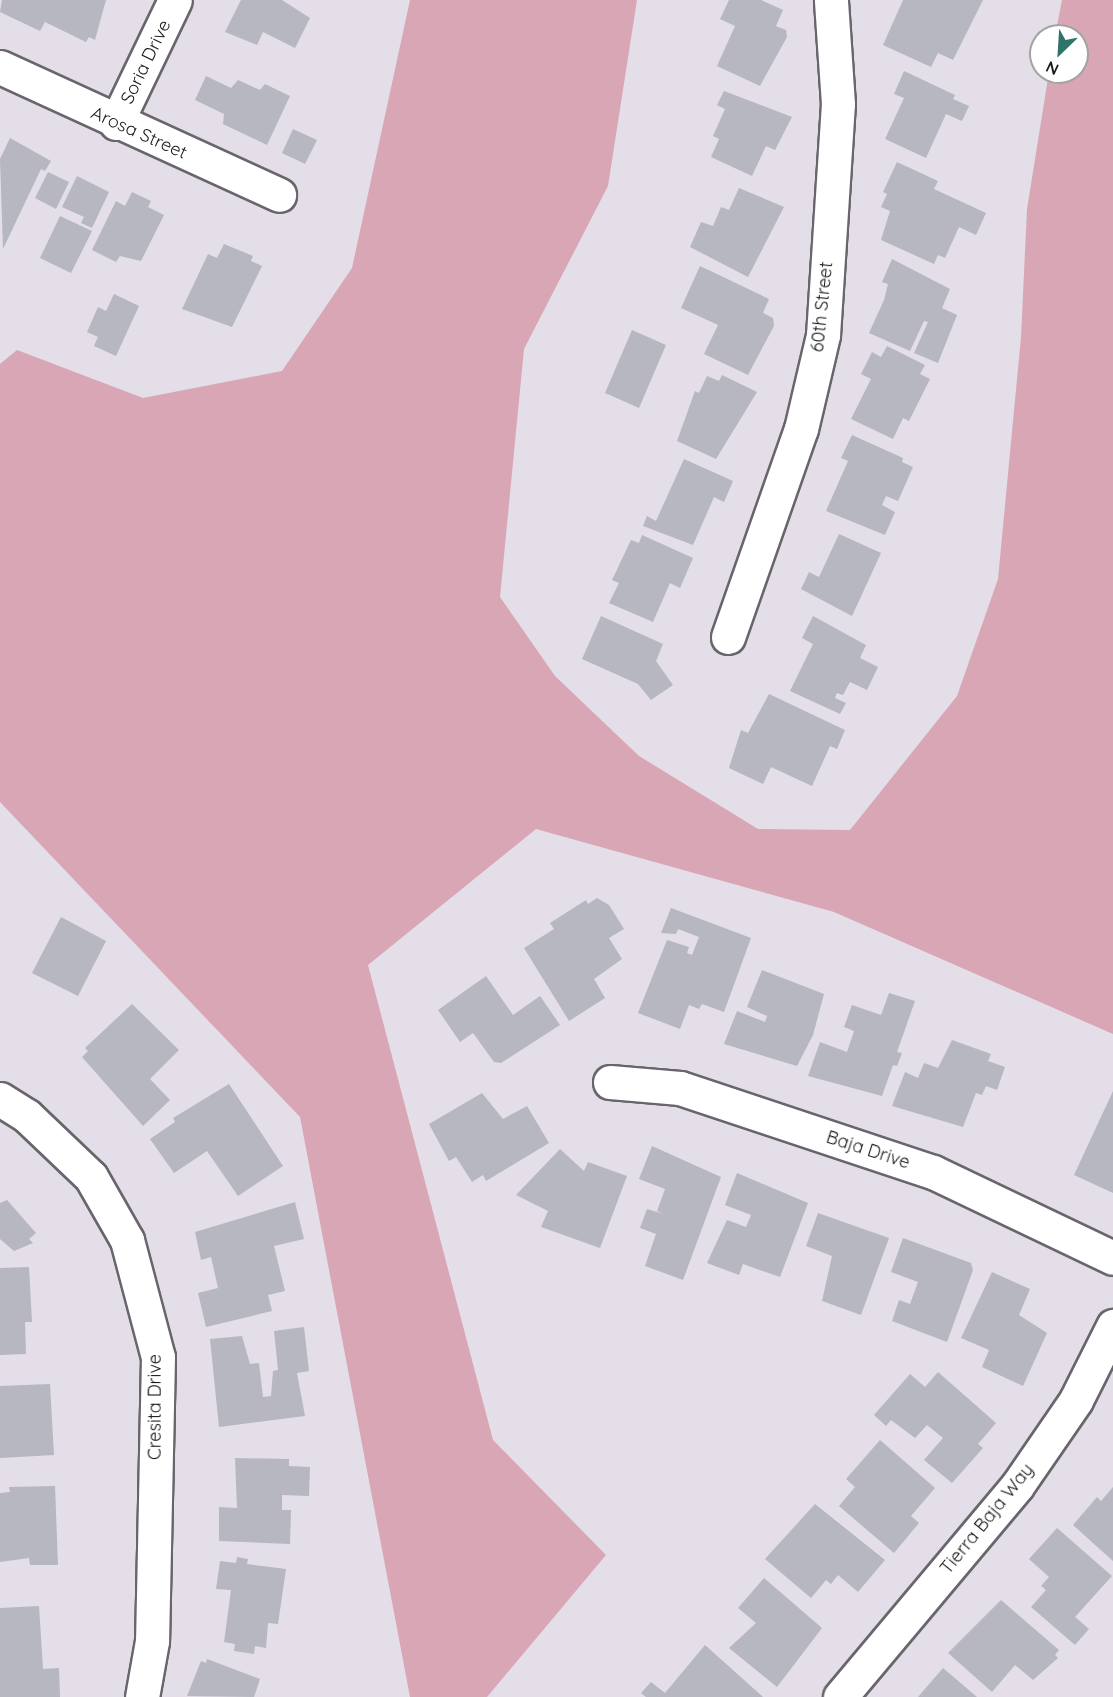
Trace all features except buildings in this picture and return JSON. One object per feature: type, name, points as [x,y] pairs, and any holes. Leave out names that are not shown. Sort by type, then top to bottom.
[{"type":"street","name":"Soria Drive","points":[[116,123],[175,0]]},
{"type":"street","name":"60th Street","points":[[728,637],[801,429],[823,334],[838,104],[831,0]]},
{"type":"street","name":"Arosa Street","points":[[0,68],[116,123],[279,195]]},
{"type":"street","name":"Baja Drive","points":[[610,1082],[680,1088],[933,1172],[1113,1258]]},
{"type":"street","name":"Cresita Drive","points":[[0,1100],[27,1116],[91,1177],[127,1240],[158,1356],[152,1641],[142,1697]]},
{"type":"street","name":"Tierra Baja Way","points":[[840,1697],[1017,1486],[1076,1400],[1113,1326]]},
{"type":"shaded area","points":[[410,0],[637,0],[608,186],[524,349],[500,597],[555,676],[639,756],[758,829],[850,830],[957,696],[998,579],[1021,337],[1027,209],[1047,84],[1089,84],[1089,24],[1057,24],[1062,0],[1113,0],[1113,1034],[834,912],[536,829],[368,965],[493,1440],[606,1555],[487,1697],[410,1697],[300,1117],[0,802],[0,364],[17,350],[143,398],[282,371],[352,268]]}]
